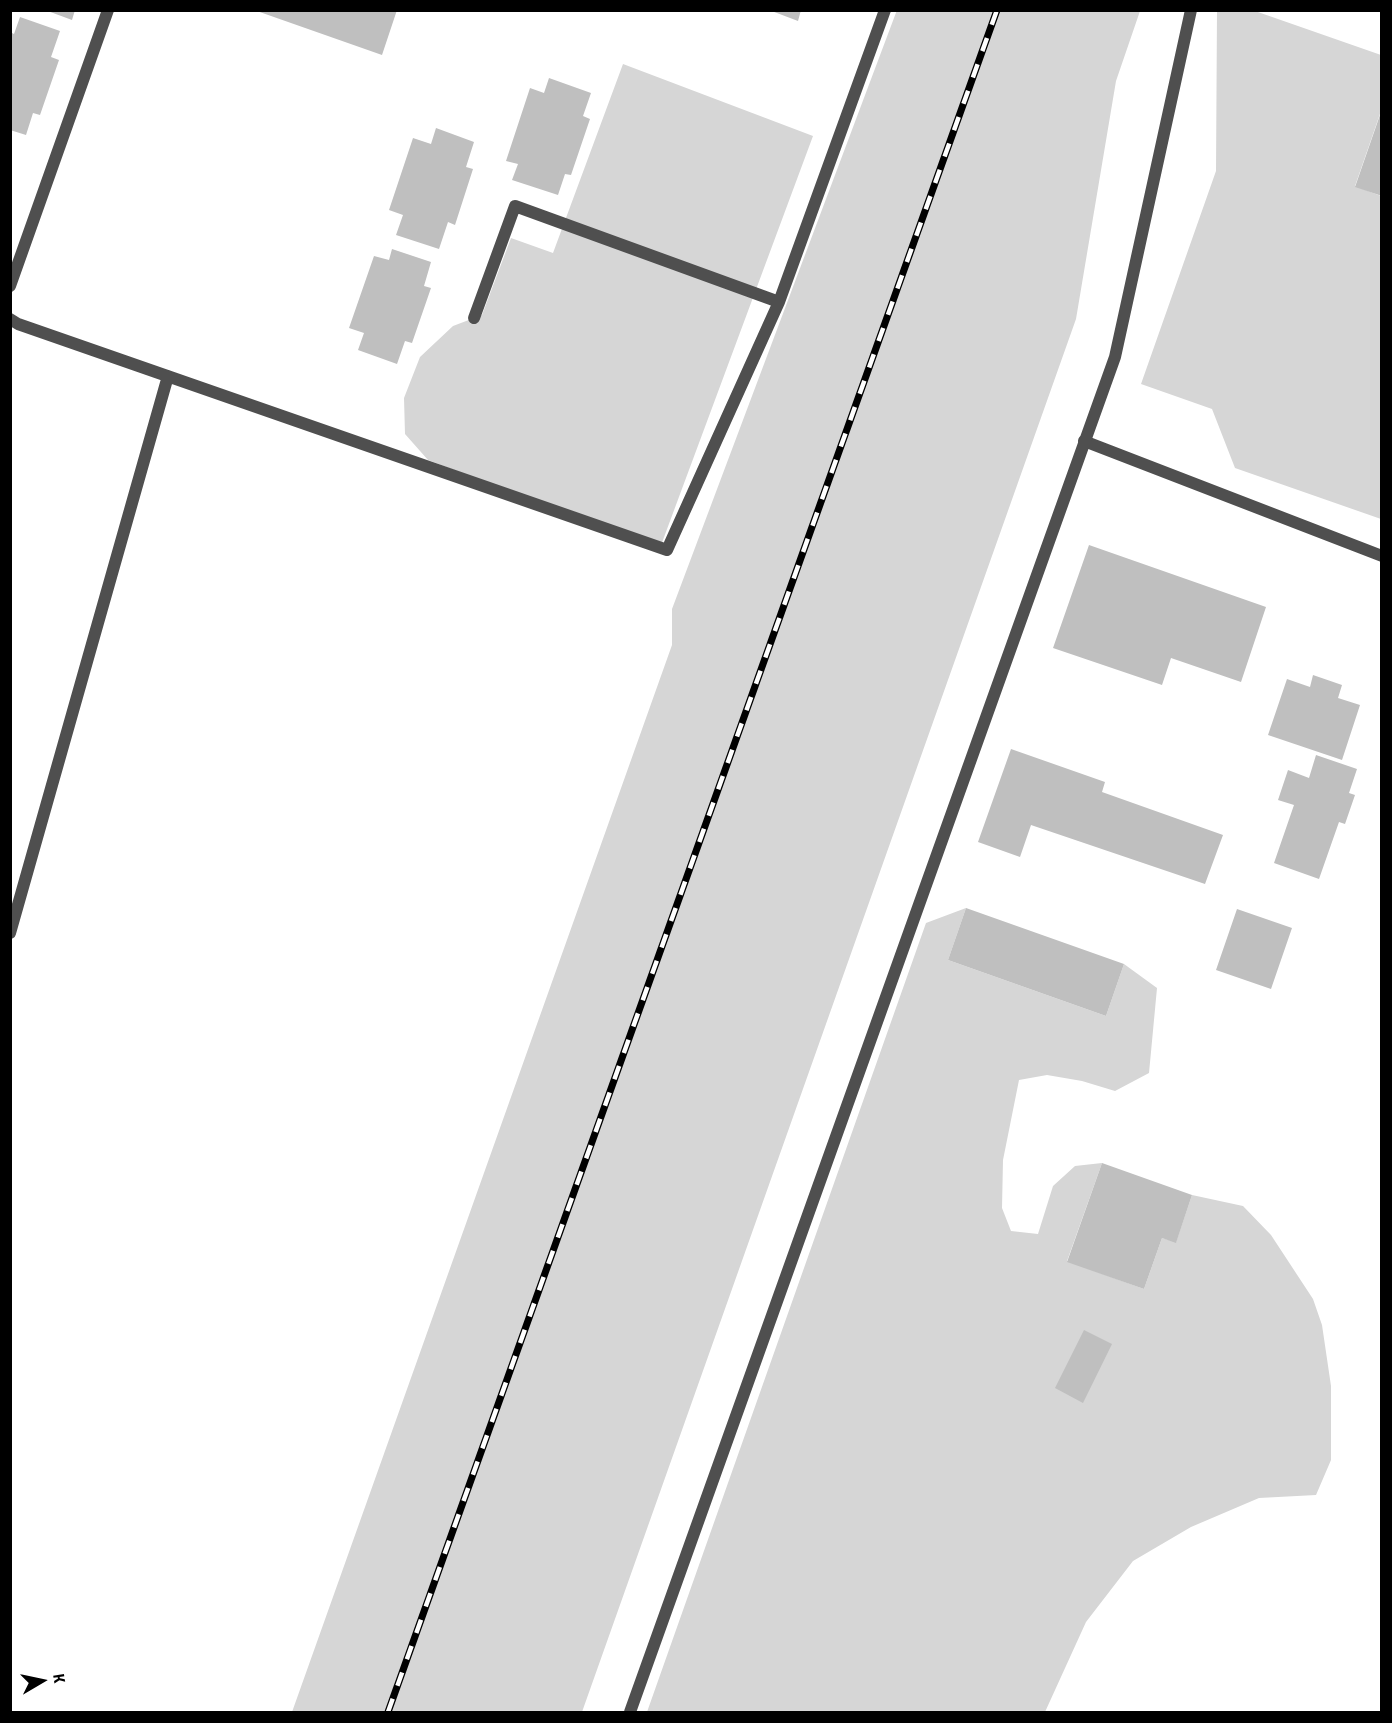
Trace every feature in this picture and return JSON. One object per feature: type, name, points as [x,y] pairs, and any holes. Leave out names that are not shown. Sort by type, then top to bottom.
[{"type":"street","points":[[10,286],[108,10]]},
{"type":"street","points":[[10,319],[18,324],[667,550],[779,302],[885,10]]},
{"type":"street","points":[[630,1713],[1115,357],[1191,10]]},
{"type":"street","points":[[474,318],[514,206],[779,302]]},
{"type":"street","points":[[10,933],[168,376]]},
{"type":"street","points":[[1084,441],[1382,556]]},
{"type":"shaded area","points":[[897,10],[1140,11],[1116,81],[1076,319],[582,1712],[292,1712],[672,645],[672,609]]},
{"type":"shaded area","points":[[1217,11],[1255,11],[1381,55],[1381,111],[1355,186],[1381,196],[1381,519],[1235,468],[1212,409],[1141,384],[1216,171]]},
{"type":"shaded area","points":[[623,64],[813,136],[660,548],[428,460],[405,434],[404,398],[420,357],[453,326],[482,315],[511,238],[553,253]]},
{"type":"shaded area","points":[[966,908],[948,960],[1106,1016],[1124,964],[1157,988],[1149,1073],[1115,1091],[1082,1081],[1047,1075],[1019,1080],[1003,1160],[1002,1208],[1011,1231],[1038,1234],[1053,1186],[1075,1166],[1102,1163],[1067,1261],[1144,1289],[1162,1238],[1176,1242],[1192,1195],[1243,1206],[1271,1235],[1313,1299],[1322,1325],[1331,1386],[1331,1460],[1316,1495],[1259,1498],[1191,1527],[1133,1561],[1086,1622],[1045,1712],[647,1712],[926,923]]},
{"type":"building","points":[[45,10],[75,10],[72,20]]},
{"type":"building","points":[[254,10],[397,10],[382,55]]},
{"type":"building","points":[[769,10],[801,10],[798,21]]},
{"type":"building","points":[[20,17],[60,31],[51,57],[59,60],[40,115],[33,113],[26,135],[10,130],[10,32],[14,34]]},
{"type":"building","points":[[549,78],[591,93],[583,116],[590,119],[571,175],[565,174],[558,195],[512,180],[518,164],[506,161],[530,88],[544,93]]},
{"type":"building","points":[[1382,112],[1382,196],[1355,187]]},
{"type":"building","points":[[436,128],[474,142],[466,167],[473,169],[455,225],[448,222],[439,249],[396,235],[403,215],[389,210],[413,138],[431,144]]},
{"type":"building","points":[[392,249],[431,262],[424,286],[431,288],[412,343],[405,341],[397,364],[358,350],[364,333],[349,328],[374,256],[389,260]]},
{"type":"building","points":[[1089,545],[1266,607],[1241,682],[1171,658],[1162,685],[1053,648]]},
{"type":"building","points":[[1313,675],[1342,685],[1338,698],[1360,705],[1342,760],[1268,735],[1287,679],[1310,687]]},
{"type":"building","points":[[1011,749],[1105,782],[1102,792],[1223,835],[1205,884],[1031,825],[1020,857],[978,842]]},
{"type":"building","points":[[1316,755],[1357,769],[1349,793],[1355,795],[1345,824],[1339,822],[1319,879],[1274,863],[1294,805],[1278,800],[1288,770],[1309,778]]},
{"type":"building","points":[[966,908],[1124,964],[1106,1016],[948,960]]},
{"type":"building","points":[[1237,909],[1292,928],[1271,989],[1216,970]]},
{"type":"building","points":[[1102,1163],[1192,1195],[1176,1243],[1162,1238],[1144,1289],[1067,1262]]},
{"type":"building","points":[[1084,1330],[1112,1344],[1083,1403],[1055,1388]]},
{"type":"railway","points":[[388,1712],[997,10]]}]
